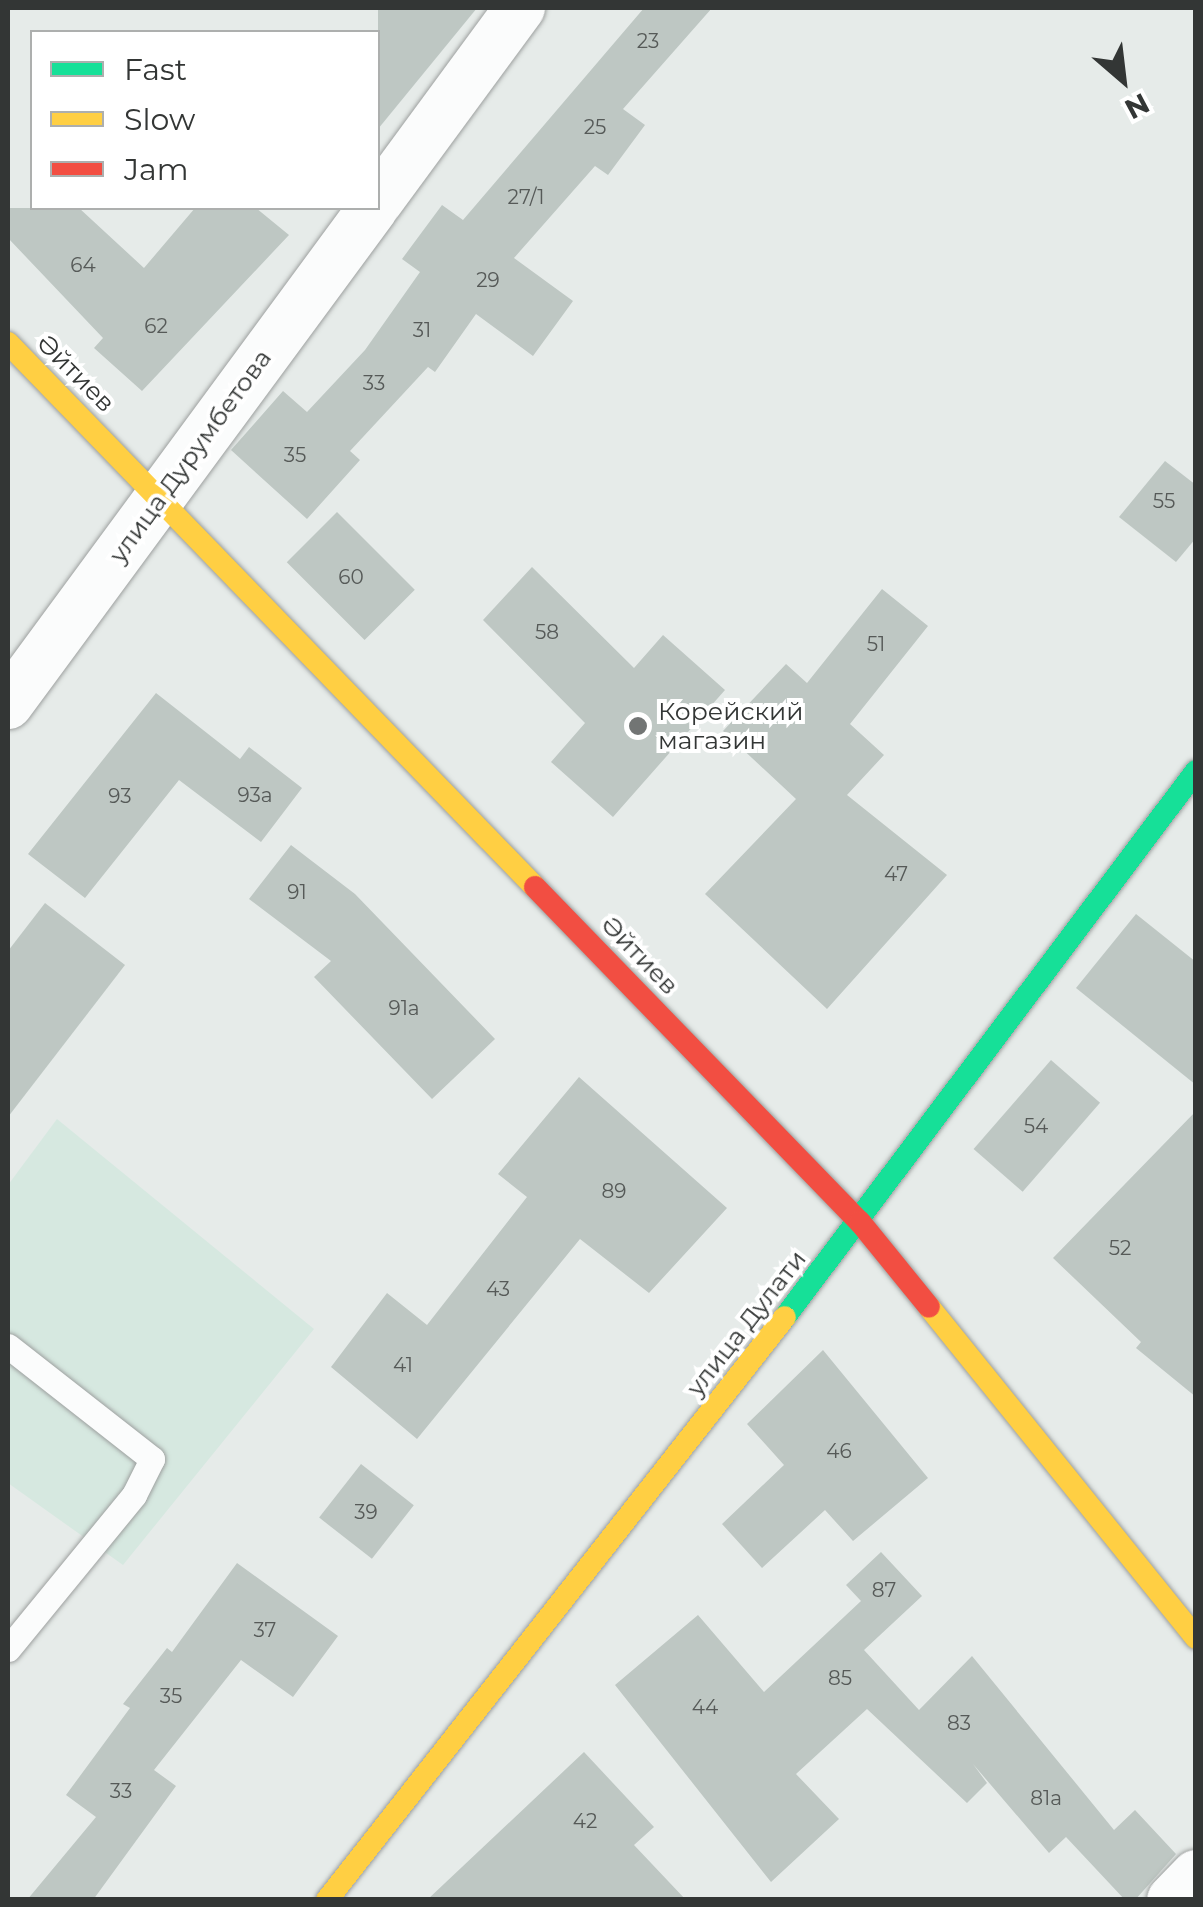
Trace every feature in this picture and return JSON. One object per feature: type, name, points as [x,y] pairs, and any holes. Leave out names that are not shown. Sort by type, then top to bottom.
[{"type":"street","points":[[380,198],[520,8]]},
{"type":"street","name":"улица Дурумбетова","points":[[8,704],[372,210]]},
{"type":"street","name":"Әйтиев","points":[[8,343],[860,1222],[1196,1638]]},
{"type":"street","name":"улица Дулати","points":[[327,1900],[860,1222],[1196,772]]},
{"type":"street","points":[[1172,1900],[1196,1875]]},
{"type":"lane","points":[[8,1346],[152,1459],[134,1495],[8,1648]]},
{"type":"shaded area","points":[[57,1119],[314,1329],[123,1565],[8,1483],[8,1185]]},
{"type":"building","points":[[378,8],[477,8],[380,127]]},
{"type":"building","points":[[644,8],[712,8],[623,109],[645,125],[608,175],[595,166],[514,258],[573,301],[533,356],[476,314],[435,372],[428,367],[350,451],[360,460],[307,519],[231,450],[283,391],[307,412],[365,350],[420,272],[402,259],[442,205],[463,220]]},
{"type":"building","points":[[8,208],[81,210],[144,268],[193,210],[258,210],[289,235],[142,391],[94,348],[103,338],[8,238]]},
{"type":"building","points":[[1165,461],[1196,485],[1196,538],[1176,562],[1119,517]]},
{"type":"building","points":[[337,512],[415,590],[365,640],[287,562]]},
{"type":"building","points":[[532,567],[634,668],[663,635],[725,690],[613,817],[551,762],[585,723],[483,620]]},
{"type":"building","points":[[882,589],[928,626],[850,724],[884,755],[847,795],[947,875],[827,1009],[705,894],[796,799],[723,731],[786,664],[807,683]]},
{"type":"building","points":[[156,693],[240,759],[249,747],[302,788],[261,842],[179,780],[85,898],[28,854]]},
{"type":"building","points":[[291,845],[355,894],[495,1039],[432,1099],[314,977],[331,961],[249,899]]},
{"type":"building","points":[[45,903],[125,965],[8,1117],[8,951]]},
{"type":"building","points":[[1136,914],[1196,962],[1196,1085],[1076,988]]},
{"type":"building","points":[[1051,1060],[1100,1103],[1023,1192],[974,1149]]},
{"type":"building","points":[[579,1077],[727,1208],[649,1293],[580,1239],[417,1439],[331,1367],[387,1293],[427,1325],[527,1197],[498,1174]]},
{"type":"building","points":[[1196,1111],[1196,1397],[1136,1348],[1141,1342],[1053,1258]]},
{"type":"building","points":[[823,1350],[928,1478],[853,1541],[825,1510],[762,1568],[722,1524],[784,1465],[747,1424]]},
{"type":"building","points":[[361,1464],[414,1505],[372,1559],[319,1518]]},
{"type":"building","points":[[881,1552],[922,1596],[864,1650],[919,1710],[972,1656],[1114,1830],[1135,1810],[1176,1854],[1135,1900],[1125,1900],[1066,1837],[1049,1853],[973,1764],[987,1783],[967,1803],[867,1709],[796,1774],[839,1819],[771,1882],[615,1685],[698,1615],[764,1692],[861,1601],[846,1585]]},
{"type":"building","points":[[237,1563],[338,1636],[293,1697],[241,1660],[154,1770],[176,1786],[93,1900],[27,1900],[96,1817],[66,1795],[130,1708],[123,1704],[167,1648],[172,1652]]},
{"type":"building","points":[[584,1752],[654,1827],[634,1845],[686,1900],[427,1900]]},
{"type":"traffic: fast","points":[[785,1317],[1196,771]]},
{"type":"traffic: slow","points":[[8,343],[535,887]]},
{"type":"traffic: slow","points":[[929,1307],[1196,1638]]},
{"type":"traffic: slow","points":[[327,1900],[785,1317]]},
{"type":"traffic: jam","points":[[535,887],[860,1222],[929,1307]]},
{"type":"place","name":"Корейский магазин","points":[[638,726]]}]
